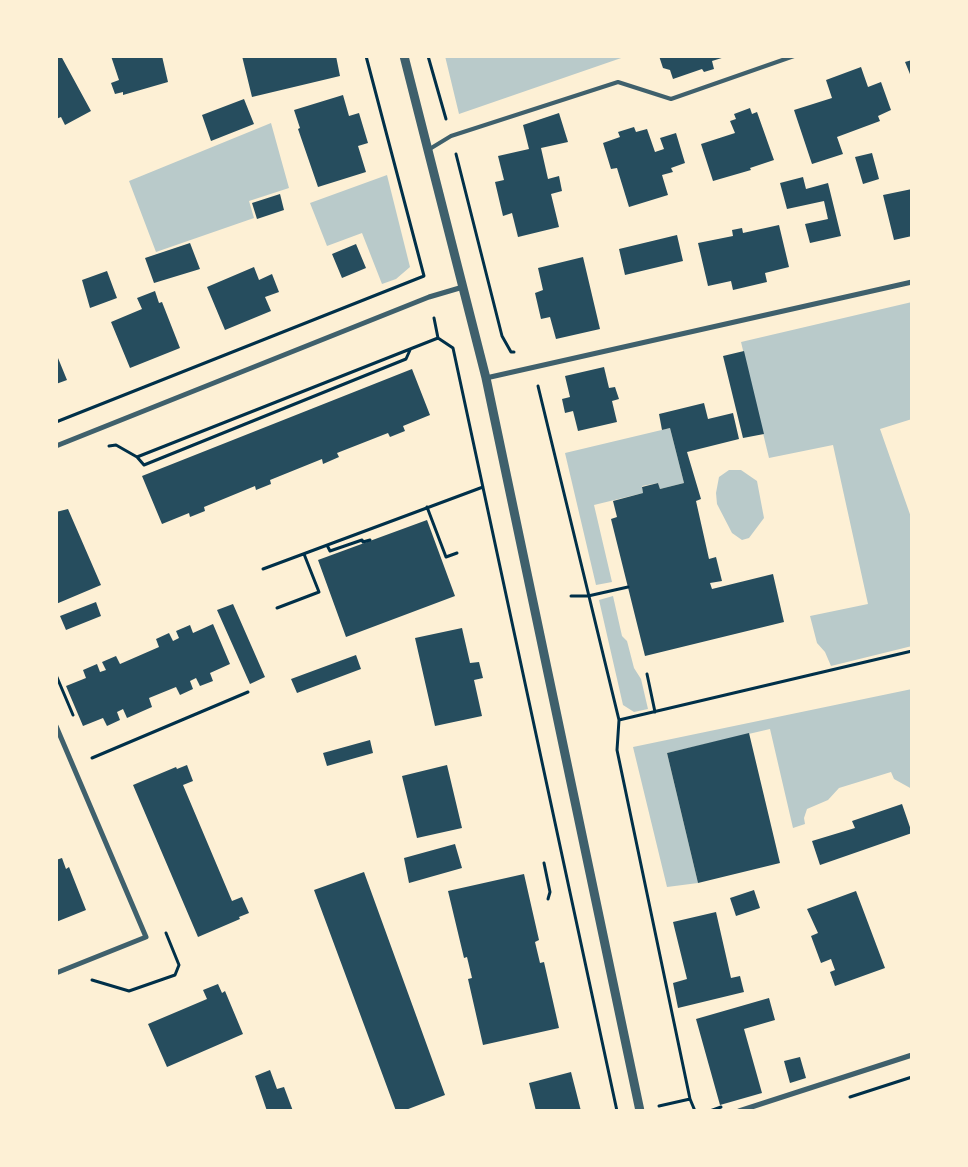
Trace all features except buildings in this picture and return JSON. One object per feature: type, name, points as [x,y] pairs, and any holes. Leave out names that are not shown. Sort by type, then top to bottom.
[{"type":"street","points":[[404,56],[486,378],[640,1111]]},
{"type":"street","points":[[486,378],[912,282]]},
{"type":"street","points":[[56,446],[429,297],[464,287]]},
{"type":"street","points":[[56,726],[146,937],[56,974]]},
{"type":"street","points":[[739,1111],[912,1056]]},
{"type":"lane","points":[[428,150],[451,136],[618,82],[671,99],[794,56]]},
{"type":"path","points":[[56,422],[424,276],[366,56]]},
{"type":"path","points":[[428,56],[451,136],[502,336],[512,352],[520,353]]},
{"type":"path","points":[[434,318],[438,338],[453,348],[617,1111]]},
{"type":"path","points":[[137,457],[438,338]]},
{"type":"path","points":[[106,447],[116,445],[137,457],[144,465],[406,359],[410,350]]},
{"type":"path","points":[[537,381],[619,720],[617,750],[690,1099],[695,1111]]},
{"type":"path","points":[[263,569],[482,487]]},
{"type":"path","points":[[427,507],[446,557]]},
{"type":"path","points":[[327,545],[330,551],[362,540],[363,542],[370,541],[366,530]]},
{"type":"path","points":[[441,558],[457,553]]},
{"type":"path","points":[[277,608],[318,592],[304,554]]},
{"type":"path","points":[[571,596],[588,596],[628,587]]},
{"type":"path","points":[[619,720],[912,651]]},
{"type":"path","points":[[647,674],[655,712]]},
{"type":"path","points":[[92,758],[248,692]]},
{"type":"path","points":[[544,863],[550,892],[548,899]]},
{"type":"path","points":[[842,1100],[912,1077]]},
{"type":"path","points":[[640,1111],[690,1099]]},
{"type":"shaded area","points":[[445,56],[627,56],[459,114]]},
{"type":"shaded area","points":[[271,123],[289,188],[249,201],[254,218],[156,252],[129,181]]},
{"type":"shaded area","points":[[387,175],[410,267],[396,279],[382,284],[362,233],[327,246],[310,203]]},
{"type":"shaded area","points":[[912,302],[912,419],[880,429],[912,520],[912,646],[831,666],[825,652],[817,643],[810,616],[868,604],[833,445],[769,458],[741,342]]},
{"type":"shaded area","points":[[670,428],[684,483],[660,489],[658,483],[642,486],[643,493],[594,505],[612,582],[596,585],[565,453]]},
{"type":"shaded area","points":[[729,470],[741,470],[757,481],[764,518],[749,538],[742,540],[732,533],[717,504],[716,493],[719,477]]},
{"type":"shaded area","points":[[613,596],[622,636],[627,641],[634,668],[641,679],[648,709],[634,712],[623,705],[599,600]]},
{"type":"shaded area","points":[[912,689],[912,789],[894,779],[891,772],[839,788],[828,800],[807,809],[804,818],[805,824],[793,828],[770,729],[667,753],[698,883],[667,887],[633,747]]}]
